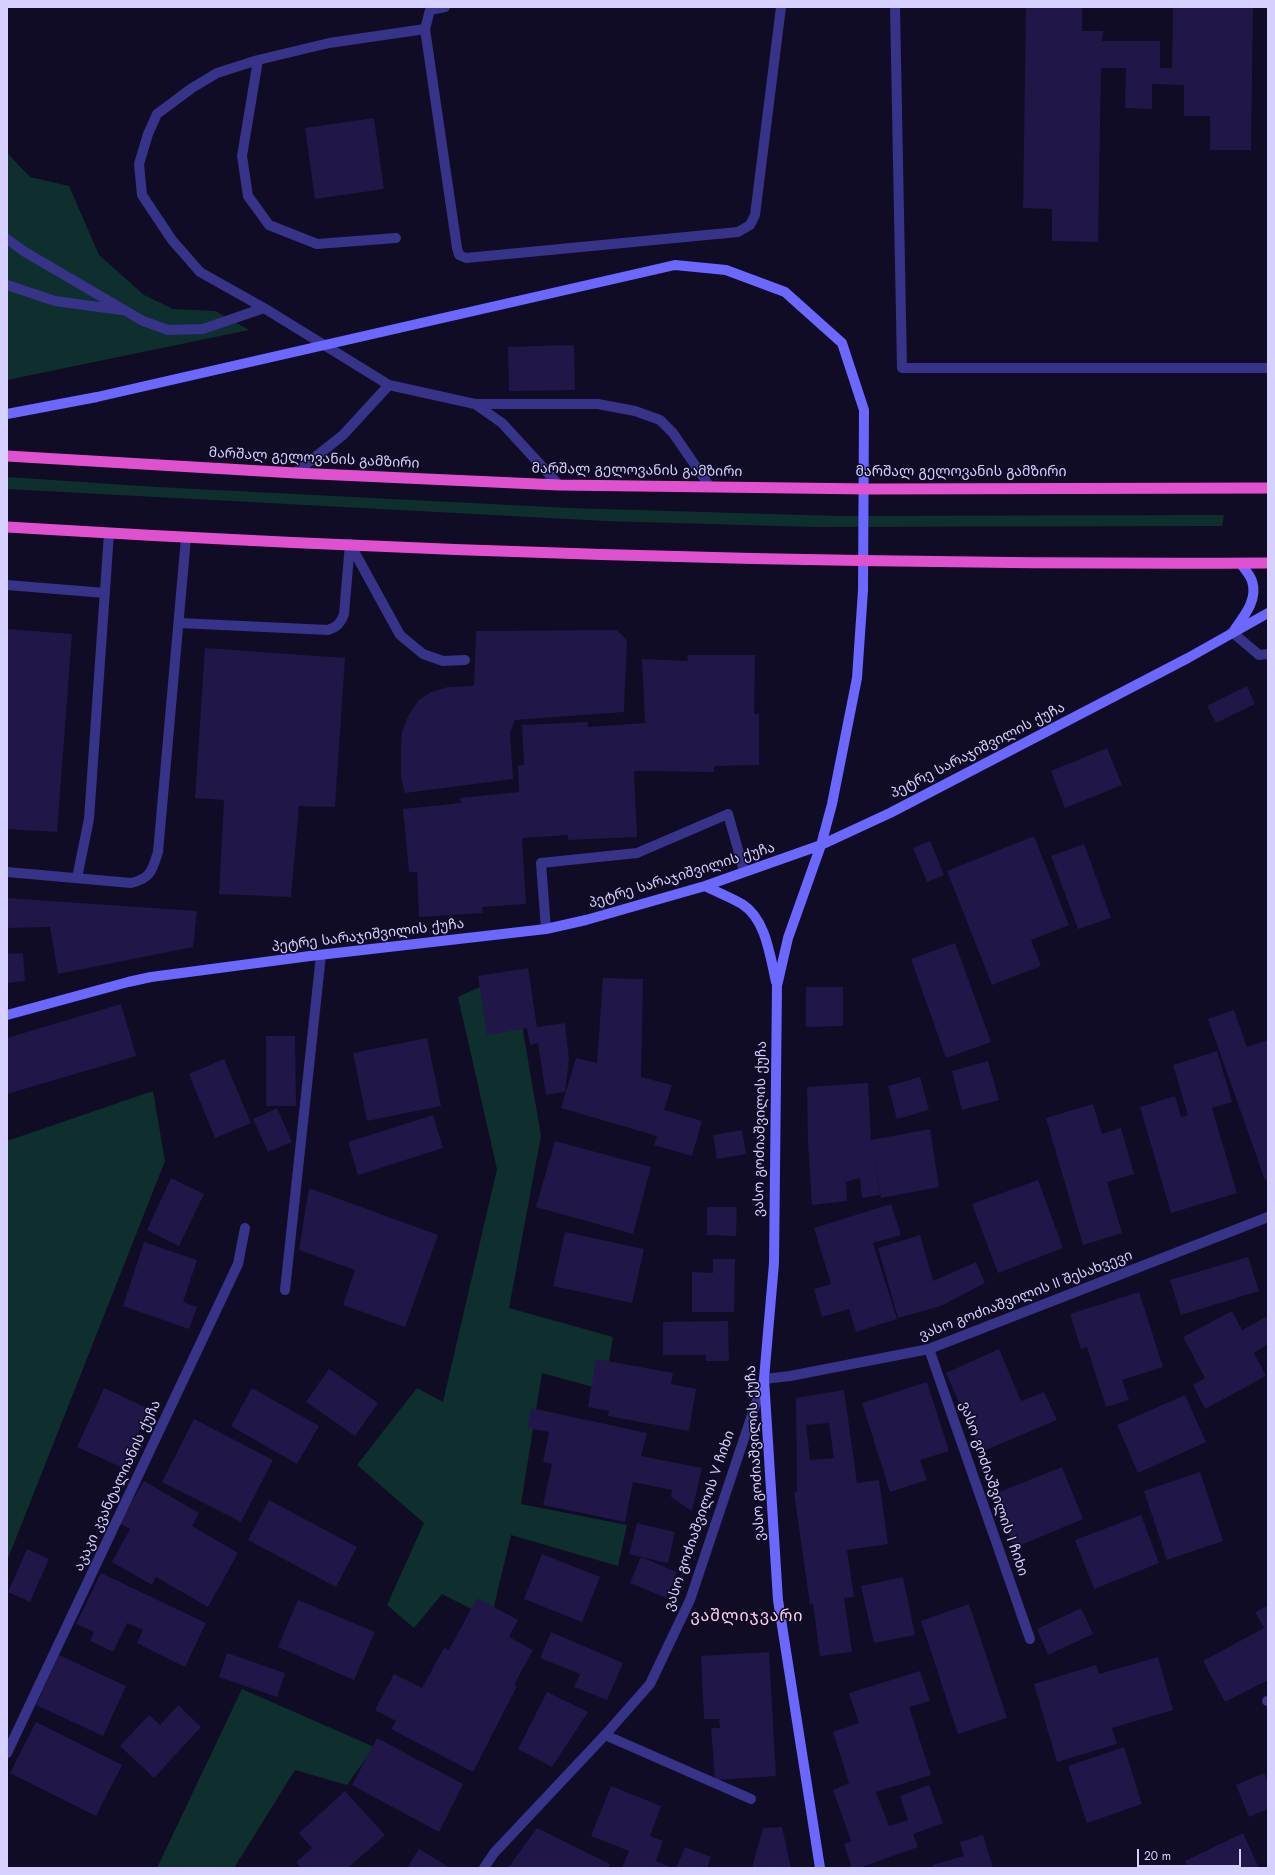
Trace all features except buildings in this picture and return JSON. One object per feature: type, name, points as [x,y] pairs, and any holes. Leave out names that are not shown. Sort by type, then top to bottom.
[{"type":"highway","name":"მარშალ გელოვანის გამზირი","points":[[7,456],[294,473],[559,485],[710,487],[1268,488]]},
{"type":"highway","points":[[7,527],[186,538],[817,559],[1268,563]]},
{"type":"main road","name":"ვასო გოძიაშვილის ქუჩა","points":[[7,414],[97,397],[675,265],[726,270],[786,292],[842,343],[864,410],[863,590],[857,678],[832,804],[821,845],[788,938],[777,986],[774,1263],[764,1379],[778,1600],[820,1868]]},
{"type":"main road","points":[[1232,632],[1246,614],[1254,597],[1252,581],[1240,563]]},
{"type":"main road","name":"პეტრე სარაჯიშვილის ქუჩა","points":[[7,1015],[151,977],[321,955],[546,930],[705,886],[821,845],[890,813],[1188,658],[1268,613]]},
{"type":"main road","name":"ვასო გოძიაშვილის ქუჩა","points":[[705,886],[743,905],[756,918],[767,941],[777,986]]},
{"type":"street","points":[[444,7],[430,10],[425,29],[457,248],[459,254],[466,258],[492,257],[738,232],[750,225],[755,215],[756,208],[781,7]]},
{"type":"street","points":[[895,7],[902,368],[1268,368]]},
{"type":"street","points":[[425,29],[329,43],[258,60],[217,73],[192,88],[157,114],[148,134],[139,164],[142,196],[172,240],[200,272],[264,308],[390,385],[475,404],[598,404],[635,410],[660,420],[673,433],[710,487]]},
{"type":"street","points":[[258,60],[242,156],[248,196],[269,225],[317,244],[396,238]]},
{"type":"street","points":[[7,239],[25,252],[143,321],[168,330],[203,329],[264,308]]},
{"type":"street","points":[[7,285],[55,301],[125,310]]},
{"type":"street","points":[[294,473],[343,435],[390,385]]},
{"type":"street","points":[[475,404],[502,423],[559,485]]},
{"type":"street","points":[[77,878],[89,819],[109,533]]},
{"type":"street","points":[[7,872],[131,883],[144,880],[152,869],[158,852],[186,538]]},
{"type":"street","points":[[179,623],[328,630],[334,628],[341,622],[344,614],[350,544]]},
{"type":"street","points":[[350,544],[400,635],[423,654],[443,661],[465,660]]},
{"type":"street","points":[[7,585],[105,593]]},
{"type":"street","points":[[1232,632],[1259,655],[1268,654]]},
{"type":"street","points":[[546,930],[541,862],[637,853],[728,814],[744,871]]},
{"type":"street","points":[[285,1290],[321,955]]},
{"type":"street","name":"ვასო გოძიაშვილის II შესახვევი","points":[[764,1379],[790,1376],[929,1349],[1267,1220]]},
{"type":"street","name":"აკაკი კვანტალიანის ქუჩა","points":[[7,1753],[238,1264],[245,1228]]},
{"type":"street","name":"ვასო გოძიაშვილის I ჩიხი","points":[[929,1349],[1030,1639]]},
{"type":"street","name":"ვასო გოძიაშვილის V ჩიხი","points":[[484,1868],[494,1853],[605,1735],[650,1684],[690,1600],[764,1379]]},
{"type":"street","points":[[605,1735],[751,1799]]},
{"type":"green space","points":[[7,153],[30,177],[69,186],[99,255],[144,295],[173,309],[215,311],[249,330],[7,380]]},
{"type":"green space","points":[[7,477],[157,487],[569,508],[838,516],[1224,515],[1222,526],[815,527],[605,521],[7,489]]},
{"type":"green space","points":[[513,972],[541,1136],[509,1308],[613,1337],[604,1390],[542,1373],[521,1504],[627,1525],[618,1566],[511,1535],[491,1619],[442,1594],[414,1628],[387,1605],[424,1523],[357,1465],[417,1388],[443,1402],[497,1169],[458,997]]},
{"type":"green space","points":[[153,1091],[165,1161],[7,1561],[7,1141]]},
{"type":"green space","points":[[242,1689],[374,1747],[347,1785],[295,1770],[234,1868],[157,1868]]},
{"type":"district","name":"ვაშლიჯვარი","points":[[747,1617]]}]
